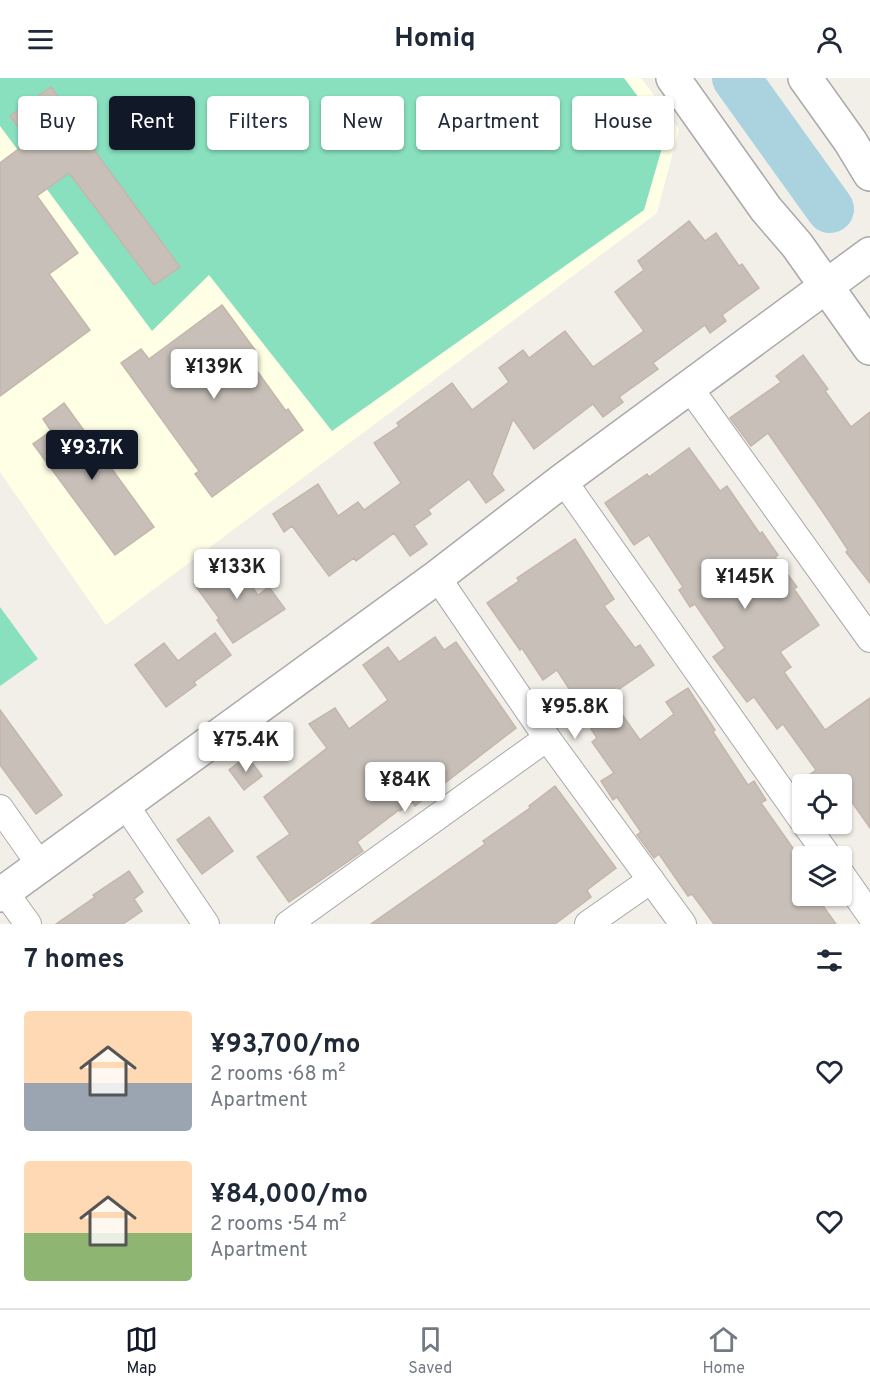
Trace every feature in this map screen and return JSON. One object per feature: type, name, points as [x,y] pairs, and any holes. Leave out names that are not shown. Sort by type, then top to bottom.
[{"type":"street","points":[[673,78],[766,209],[797,245],[870,348]]},
{"type":"street","points":[[806,78],[870,174]]},
{"type":"street","points":[[28,924],[2,893],[437,577],[563,480],[870,254]]},
{"type":"street","points":[[689,387],[870,639]]},
{"type":"street","points":[[563,480],[792,805]]},
{"type":"street","points":[[437,577],[547,738],[683,924]]},
{"type":"street","points":[[288,924],[547,738]]},
{"type":"street","points":[[124,803],[206,924]]},
{"type":"street","points":[[0,808],[40,865]]},
{"type":"street","points":[[588,924],[651,880]]},
{"type":"street","points":[[852,889],[870,915]]},
{"type":"shaded area","points":[[0,78],[641,78],[654,96],[572,96],[572,150],[674,150],[657,213],[106,625],[0,472]]},
{"type":"shaded area","points":[[674,122],[679,129],[674,148]]},
{"type":"green space","points":[[0,78],[624,78],[638,96],[572,96],[572,150],[661,150],[644,210],[332,431],[209,275],[152,331],[0,126]]},
{"type":"green space","points":[[0,607],[38,659],[0,686]]},
{"type":"building","points":[[51,87],[57,96],[38,96]]},
{"type":"building","points":[[18,110],[18,127],[10,116]]},
{"type":"building","points":[[18,149],[94,150],[180,267],[154,285],[69,173],[37,196],[78,253],[49,274],[90,330],[0,396],[0,163]]},
{"type":"building","points":[[689,221],[705,241],[716,233],[739,266],[742,264],[759,288],[722,315],[726,321],[710,333],[705,325],[653,363],[658,369],[619,397],[623,402],[603,417],[593,404],[534,449],[513,419],[492,474],[504,490],[486,503],[469,479],[428,510],[431,514],[414,526],[427,544],[410,556],[394,533],[356,561],[354,558],[329,576],[292,526],[284,532],[273,514],[318,484],[338,516],[358,502],[364,510],[401,483],[374,443],[399,426],[397,423],[452,383],[472,410],[509,382],[499,368],[523,350],[529,358],[565,331],[593,367],[644,331],[615,292],[644,270],[638,261]]},
{"type":"building","points":[[222,305],[255,350],[247,357],[286,411],[288,409],[303,430],[212,497],[195,474],[199,471],[121,363],[141,349],[149,359]]},
{"type":"building","points":[[803,355],[828,389],[825,391],[851,427],[870,412],[870,583],[846,552],[848,550],[829,521],[768,433],[751,446],[730,418],[781,382],[776,376]]},
{"type":"building","points":[[64,403],[154,527],[115,555],[33,444],[51,431],[43,419]]},
{"type":"building","points":[[689,448],[720,491],[727,486],[760,534],[762,532],[778,555],[775,557],[797,587],[794,589],[819,625],[780,652],[791,667],[784,672],[825,730],[870,698],[870,828],[852,802],[852,774],[810,774],[816,770],[783,724],[777,729],[754,697],[747,702],[713,657],[725,648],[695,604],[690,607],[679,590],[683,587],[649,535],[634,545],[605,503],[647,474],[649,477]]},
{"type":"building","points":[[575,539],[614,599],[604,606],[635,648],[640,645],[654,665],[609,696],[640,740],[674,714],[666,702],[688,688],[715,730],[713,732],[748,785],[754,781],[766,800],[761,803],[792,847],[792,906],[823,906],[836,924],[714,924],[692,894],[688,896],[659,854],[654,858],[637,835],[641,832],[617,797],[613,800],[601,781],[614,773],[592,742],[597,738],[591,729],[594,727],[557,670],[543,680],[522,648],[520,650],[487,603],[519,581],[517,578]]},
{"type":"building","points":[[231,557],[258,595],[269,587],[285,609],[233,643],[217,620],[219,618],[194,584]]},
{"type":"building","points":[[215,633],[231,655],[194,682],[196,685],[166,707],[135,665],[164,643],[178,661]]},
{"type":"building","points":[[435,637],[444,650],[456,642],[516,728],[415,806],[412,802],[399,810],[357,842],[363,851],[289,902],[257,857],[290,834],[264,797],[327,748],[309,724],[335,708],[349,729],[388,700],[363,665],[388,647],[399,662]]},
{"type":"building","points":[[0,710],[62,795],[36,814],[0,765]]},
{"type":"building","points":[[247,756],[262,776],[244,790],[229,770]]},
{"type":"building","points":[[555,786],[616,868],[587,890],[591,897],[555,924],[371,924],[485,844],[483,841],[530,808],[529,806]]},
{"type":"building","points":[[209,817],[233,851],[202,874],[177,840]]},
{"type":"building","points":[[129,871],[143,892],[134,899],[142,911],[123,924],[56,924],[95,897],[93,895]]},
{"type":"waterway","points":[[736,78],[830,209]]}]
